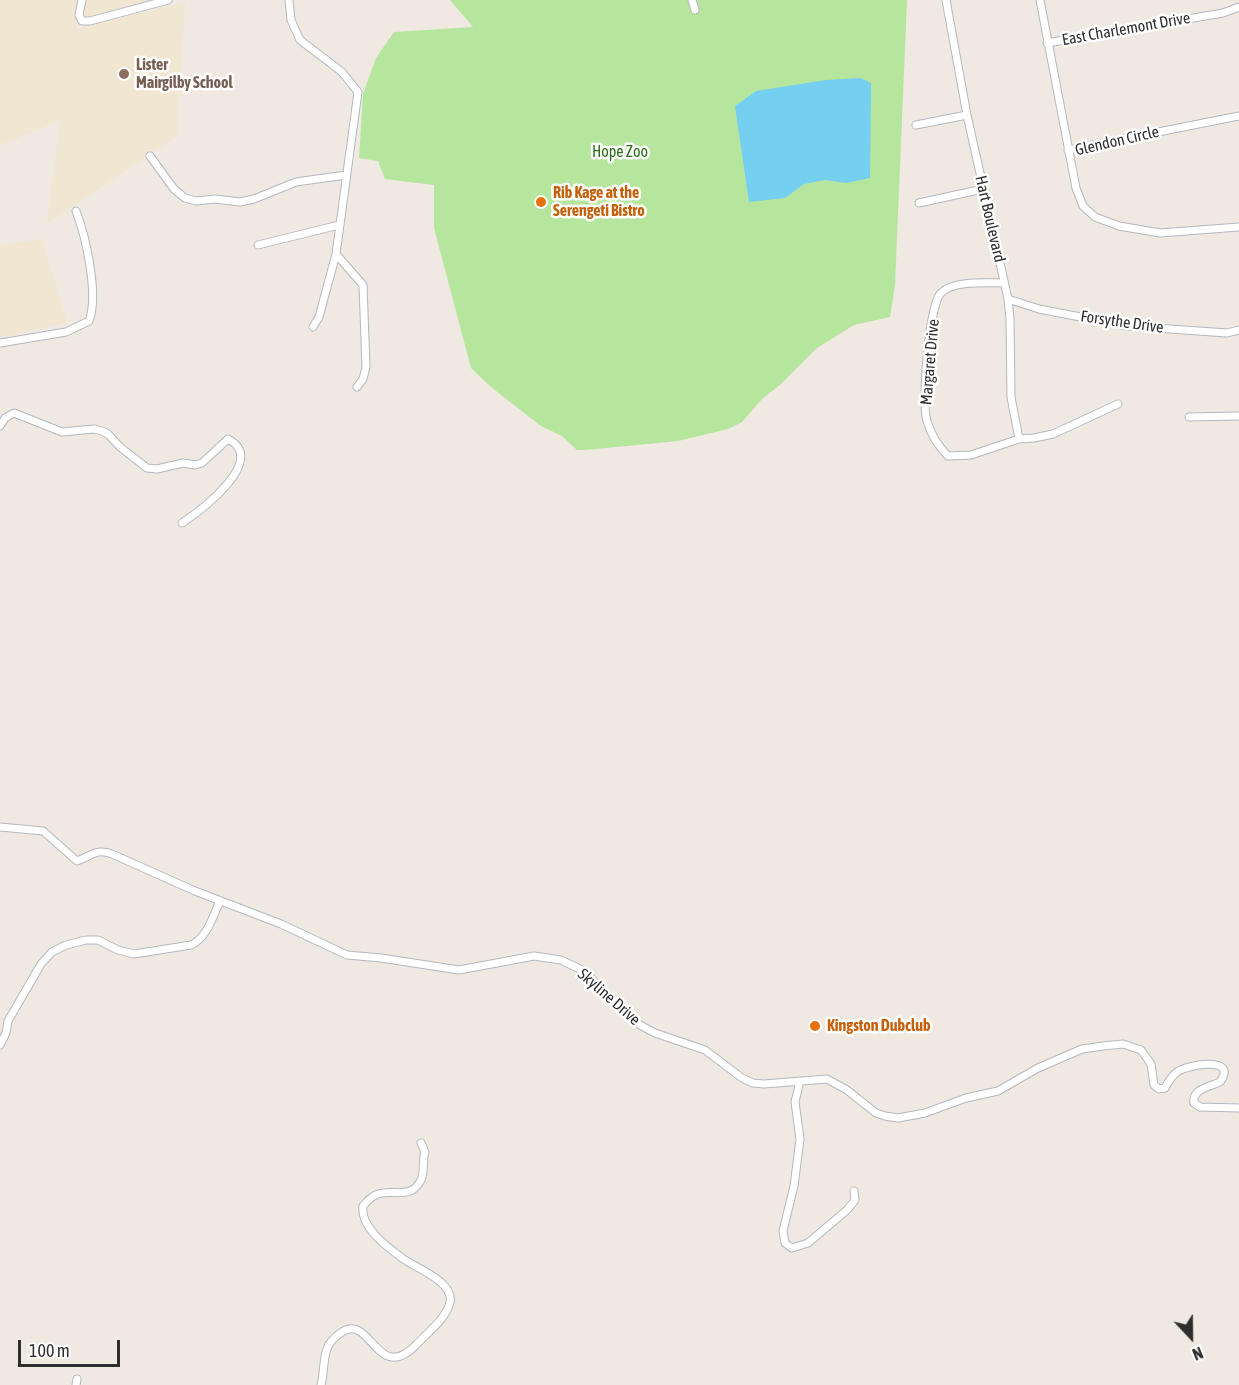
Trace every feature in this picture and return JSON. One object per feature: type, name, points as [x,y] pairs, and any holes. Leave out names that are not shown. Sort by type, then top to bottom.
[{"type":"street","points":[[82,0],[79,15],[82,21],[90,21],[168,0]]},
{"type":"street","points":[[289,0],[291,20],[300,40],[342,72],[358,92],[336,254],[320,318],[313,327]]},
{"type":"street","points":[[692,0],[695,10]]},
{"type":"street","name":"Hart Boulevard","points":[[946,0],[967,115],[1008,299],[1011,397],[1019,439]]},
{"type":"street","points":[[1040,0],[1068,150]]},
{"type":"street","name":"East Charlemont Drive","points":[[1047,43],[1223,13],[1239,7]]},
{"type":"street","points":[[916,125],[967,115]]},
{"type":"street","name":"Glendon Circle","points":[[1239,116],[1068,150],[1076,188],[1083,206],[1095,217],[1119,226],[1160,233],[1239,227]]},
{"type":"street","points":[[150,156],[174,189],[185,198],[196,201],[254,200],[296,182],[346,175]]},
{"type":"street","points":[[918,203],[983,189]]},
{"type":"street","points":[[0,343],[66,332],[89,321],[93,309],[86,242],[76,211]]},
{"type":"street","points":[[258,245],[339,225]]},
{"type":"street","points":[[336,254],[363,285],[366,367],[363,379],[357,387]]},
{"type":"street","name":"Margaret Drive","points":[[1004,283],[955,285],[939,294],[930,335],[926,370],[926,419],[936,444],[948,456],[971,455],[1019,439],[1053,434],[1118,404]]},
{"type":"street","name":"Forsythe Drive","points":[[1008,299],[1040,309],[1127,326],[1227,333],[1239,330]]},
{"type":"street","points":[[0,426],[5,418],[14,413],[62,432],[94,429],[102,431],[147,468],[157,469],[183,463],[195,465],[202,463],[228,440],[234,443],[239,448],[240,458],[229,484],[199,512],[182,523]]},
{"type":"street","points":[[1189,417],[1239,416]]},
{"type":"street","name":"Skyline Drive","points":[[0,827],[44,831],[78,861],[92,853],[103,851],[220,901],[281,924],[347,955],[459,970],[534,956],[561,960],[584,971],[640,1025],[705,1050],[742,1078],[753,1083],[764,1084],[827,1079],[847,1090],[876,1113],[898,1118],[925,1113],[966,1098],[998,1091],[1038,1068],[1082,1049],[1123,1044],[1141,1050],[1146,1055],[1151,1064],[1154,1084],[1159,1089],[1165,1088],[1172,1077],[1183,1069],[1198,1064],[1216,1064],[1222,1068],[1224,1073],[1222,1079],[1196,1092],[1193,1097],[1194,1102],[1200,1107],[1239,1108]]},
{"type":"street","points":[[0,1045],[6,1033],[8,1021],[41,964],[52,952],[66,945],[86,940],[98,940],[118,950],[134,954],[191,945],[203,936],[220,901]]},
{"type":"street","points":[[800,1081],[795,1102],[801,1138],[794,1186],[783,1231],[784,1243],[792,1248],[808,1244],[847,1210],[855,1200],[854,1191]]},
{"type":"street","points":[[321,1385],[326,1350],[334,1338],[344,1330],[358,1329],[386,1358],[397,1358],[412,1350],[444,1314],[450,1303],[450,1294],[445,1287],[432,1276],[402,1259],[371,1230],[362,1213],[363,1206],[378,1194],[407,1193],[417,1186],[422,1179],[424,1167],[425,1152],[421,1143]]},
{"type":"shaded area","name":"Lister Mairgilby School","points":[[0,0],[168,0],[104,17],[79,15],[77,29],[185,2],[177,136],[47,224],[60,120],[0,145]]},
{"type":"shaded area","points":[[42,239],[67,323],[0,337],[0,245]]},
{"type":"green space","name":"Hope Zoo","points":[[450,0],[907,0],[895,285],[890,317],[854,325],[817,348],[781,384],[762,399],[742,422],[728,429],[678,441],[577,450],[562,436],[541,426],[491,387],[471,368],[434,228],[434,185],[385,179],[378,161],[359,158],[363,94],[376,58],[394,32],[473,27]]},
{"type":"water","points":[[861,78],[871,83],[870,178],[846,183],[825,180],[804,184],[785,198],[749,202],[735,106],[756,91],[826,80]]},
{"type":"place","name":"Lister Mairgilby School","points":[[124,74]]},
{"type":"place","name":"Rib Kage at the Serengeti Bistro","points":[[541,202]]},
{"type":"place","name":"Kingston Dubclub","points":[[815,1026]]}]
